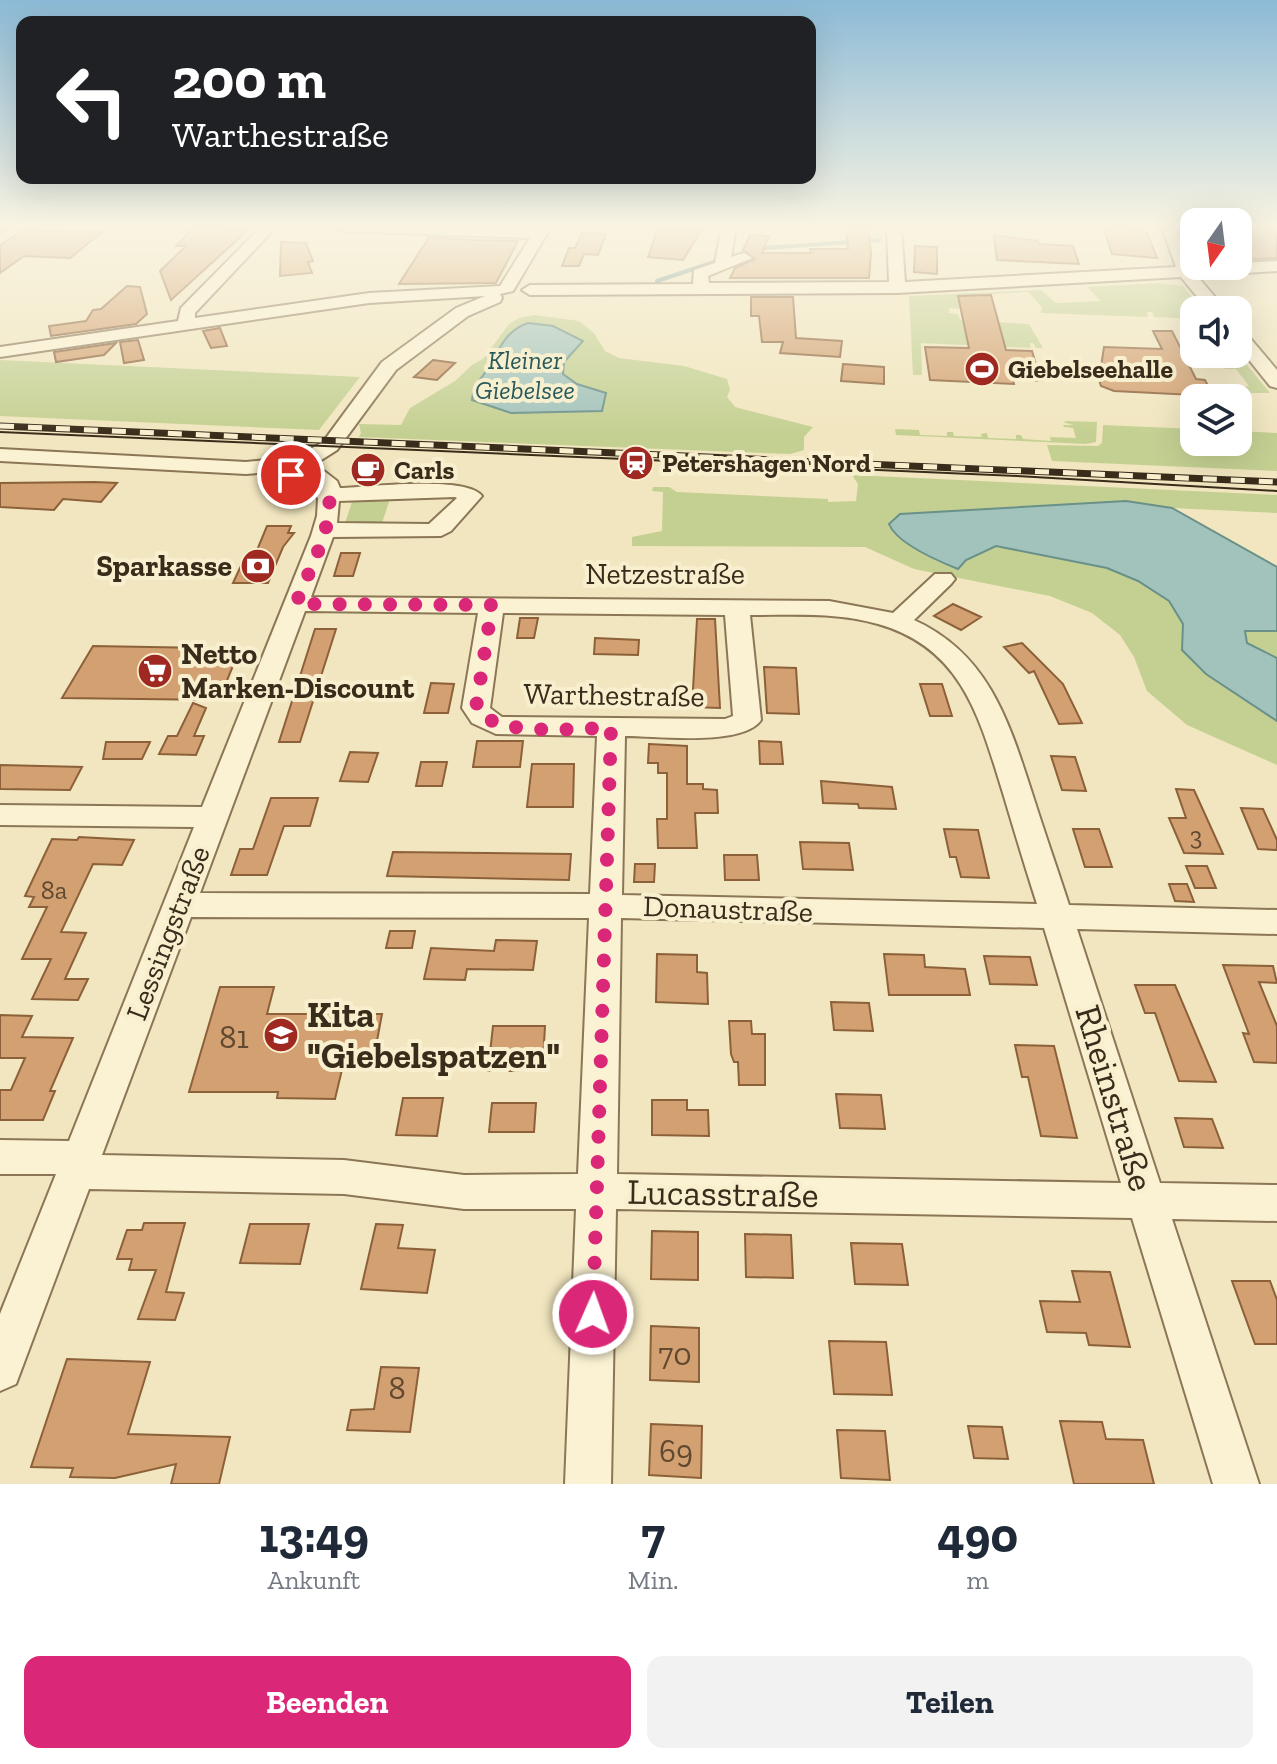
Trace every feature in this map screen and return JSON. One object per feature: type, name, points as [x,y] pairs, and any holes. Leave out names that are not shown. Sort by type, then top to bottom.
[{"type":"street","points":[[186,325],[187,312],[202,296]]},
{"type":"street","points":[[0,352],[389,296]]},
{"type":"street","points":[[0,455],[246,468],[291,465],[330,446],[387,368],[451,321],[506,296]]},
{"type":"street","points":[[1252,352],[1277,382]]},
{"type":"street","points":[[291,465],[310,486],[329,495],[458,490],[471,496],[443,526],[433,531],[324,530]]},
{"type":"street","points":[[407,530],[418,524],[448,496],[439,490]]},
{"type":"street","name":"Lessingstraße","points":[[0,1369],[324,530],[329,495]]},
{"type":"street","points":[[898,622],[943,579]]},
{"type":"street","name":"Netzestraße","points":[[296,604],[829,608],[898,622],[946,647],[969,672],[992,713]]},
{"type":"street","name":"Warthestraße","points":[[492,605],[476,708],[482,717],[496,725],[611,728],[729,728],[747,720],[737,606]]},
{"type":"street","name":"Rheinstraße","points":[[992,713],[1236,1484]]},
{"type":"street","points":[[588,1484],[611,728]]},
{"type":"street","points":[[0,815],[214,817]]},
{"type":"street","name":"Donaustraße","points":[[179,905],[605,906],[1277,922]]},
{"type":"street","name":"Lucasstraße","points":[[0,1157],[78,1165],[344,1177],[464,1192],[597,1191],[1277,1203]]},
{"type":"green space","points":[[909,296],[957,296],[959,309],[949,308],[949,313],[958,314],[960,320],[1029,324],[1043,348],[1036,348],[1033,343],[1030,343],[1031,348],[921,343],[922,375],[913,375]]},
{"type":"green space","points":[[1032,296],[1048,296],[1056,303],[1101,301],[1096,296],[1180,296],[1180,318],[1154,317],[1152,312],[1147,312],[1148,317],[1041,313],[1042,307]]},
{"type":"green space","points":[[535,315],[579,321],[594,333],[605,351],[619,358],[684,366],[727,379],[730,390],[727,397],[735,407],[813,427],[804,437],[804,450],[790,454],[359,437],[359,424],[401,425],[410,408],[455,381],[483,359],[509,324]],"holes":[[[528,323],[553,326],[582,341],[564,362],[563,374],[602,411],[574,411],[474,386],[501,343],[511,333]]]},
{"type":"green space","points":[[0,360],[360,377],[319,430],[0,416]]},
{"type":"green space","points":[[1249,368],[1270,393],[1252,393],[1252,384],[1247,384],[1236,369],[1225,369]]},
{"type":"green space","points":[[1063,422],[1097,422],[1096,442],[1086,444],[896,435],[895,429],[919,430],[920,435],[947,436],[947,432],[953,432],[954,436],[982,437],[981,434],[987,433],[988,438],[1016,439],[1016,435],[1021,435],[1023,439],[1051,441],[1050,437],[1076,438],[1073,428],[1064,427],[1073,425]]},
{"type":"green space","points":[[1103,425],[1180,428],[1180,456],[1252,456],[1252,432],[1277,433],[1277,471],[1052,461],[1047,445],[1098,446],[1102,443]]},
{"type":"green space","points":[[852,475],[1277,495],[1277,513],[1172,508],[1126,501],[900,514],[893,533],[958,569],[966,560],[996,546],[1107,568],[1138,581],[1169,601],[1183,624],[1183,651],[1206,674],[1277,721],[1277,765],[1187,725],[1147,691],[1134,657],[1120,635],[1092,613],[1050,596],[914,569],[865,547],[632,546],[632,537],[662,531],[663,492],[652,491],[653,487],[669,487],[677,492],[828,499],[828,502],[856,501],[858,484]]},
{"type":"green space","points":[[353,499],[390,499],[382,523],[345,523]]},
{"type":"green space","points":[[1244,631],[1277,631],[1277,658],[1246,643]]},
{"type":"water","name":"Kleiner Giebelsee","points":[[528,323],[553,326],[583,341],[564,362],[563,374],[577,384],[606,393],[602,411],[511,413],[472,400],[474,386],[503,343],[509,335]]},
{"type":"water","points":[[1126,501],[1172,508],[1277,567],[1277,631],[1245,631],[1247,643],[1277,658],[1277,721],[1206,674],[1182,650],[1183,624],[1169,601],[1138,581],[1107,568],[996,546],[966,560],[958,569],[909,545],[889,524],[900,514]]},
{"type":"building","points":[[115,296],[142,296],[147,314],[136,324],[51,336],[49,326],[86,321],[93,310],[101,309]]},
{"type":"building","name":"Giebelseehalle","points":[[958,296],[991,296],[1006,350],[1032,351],[1041,381],[1013,380],[1014,384],[930,380],[925,347],[969,348]]},
{"type":"building","points":[[751,297],[793,297],[796,338],[842,341],[840,357],[780,353],[783,342],[762,342],[759,316],[751,316]]},
{"type":"building","points":[[220,328],[227,346],[211,348],[203,331]]},
{"type":"building","points":[[1153,331],[1172,331],[1180,347],[1180,368],[1190,368],[1196,379],[1205,380],[1207,384],[1180,384],[1180,394],[1114,391],[1101,386],[1099,380],[1104,347],[1162,349]]},
{"type":"building","points":[[138,340],[144,360],[124,363],[120,342]]},
{"type":"building","points":[[116,343],[104,355],[56,362],[54,352]]},
{"type":"building","points":[[433,360],[455,363],[437,380],[414,377]]},
{"type":"building","points":[[843,364],[884,367],[884,384],[841,381]]},
{"type":"building","points":[[0,483],[117,483],[101,502],[63,499],[54,510],[0,507]]},
{"type":"building","points":[[267,526],[291,526],[288,533],[294,533],[283,547],[268,583],[233,583],[246,555],[255,555]]},
{"type":"building","points":[[341,553],[360,553],[353,576],[334,576]]},
{"type":"building","points":[[953,604],[981,617],[961,630],[934,616]]},
{"type":"building","points":[[520,618],[538,618],[534,638],[517,638]]},
{"type":"building","points":[[697,619],[715,619],[720,708],[692,707]]},
{"type":"building","points":[[315,629],[336,629],[300,742],[279,742]]},
{"type":"building","points":[[595,638],[639,640],[638,655],[594,654]]},
{"type":"building","points":[[1022,643],[1063,684],[1082,723],[1059,724],[1034,671],[1029,673],[1004,647]]},
{"type":"building","name":"Netto Marken-Discount","points":[[93,646],[205,648],[202,656],[237,656],[219,700],[62,698]]},
{"type":"building","points":[[764,667],[796,668],[799,714],[767,713]]},
{"type":"building","points":[[431,683],[454,684],[448,713],[424,713]]},
{"type":"building","points":[[920,684],[942,684],[952,716],[930,716]]},
{"type":"building","points":[[193,703],[206,708],[194,736],[204,736],[196,755],[159,754],[168,736],[177,736]]},
{"type":"building","points":[[477,741],[523,741],[520,767],[473,767]]},
{"type":"building","points":[[759,741],[781,742],[783,764],[760,764]]},
{"type":"building","points":[[106,742],[150,742],[142,759],[103,759]]},
{"type":"building","points":[[649,744],[687,746],[687,784],[703,784],[703,789],[717,790],[718,813],[695,813],[697,848],[658,848],[657,819],[667,819],[667,773],[658,773],[658,763],[648,763]]},
{"type":"building","points":[[350,752],[378,753],[368,782],[340,781]]},
{"type":"building","points":[[1051,756],[1075,757],[1086,791],[1062,790]]},
{"type":"building","points":[[421,762],[447,762],[442,786],[416,786]]},
{"type":"building","points":[[532,764],[574,764],[573,807],[527,807]]},
{"type":"building","points":[[0,765],[82,767],[70,790],[0,789]]},
{"type":"building","points":[[821,781],[892,787],[896,809],[823,803]]},
{"type":"building","points":[[1176,789],[1194,790],[1223,854],[1184,853],[1169,818],[1186,818]]},
{"type":"building","points":[[271,798],[318,798],[310,826],[284,826],[267,875],[231,875],[240,849],[253,849]]},
{"type":"building","points":[[1241,808],[1263,809],[1277,840],[1277,850],[1258,849]]},
{"type":"building","points":[[944,829],[978,830],[989,878],[961,877],[956,857],[950,857]]},
{"type":"building","points":[[1073,829],[1099,829],[1112,867],[1085,867]]},
{"type":"building","points":[[79,837],[134,840],[122,865],[93,864],[61,932],[86,933],[65,979],[88,979],[78,1000],[32,999],[51,959],[22,959],[47,907],[29,907],[34,897],[25,896],[52,839],[77,840]]},
{"type":"building","points":[[800,842],[849,843],[853,870],[803,869]]},
{"type":"building","points":[[393,852],[571,854],[569,880],[387,876]]},
{"type":"building","points":[[724,855],[757,855],[759,880],[725,880]]},
{"type":"building","points":[[635,864],[655,864],[654,882],[634,882]]},
{"type":"building","points":[[1186,866],[1207,866],[1216,888],[1195,888]]},
{"type":"building","points":[[1169,884],[1187,884],[1194,902],[1175,901]]},
{"type":"building","points":[[390,931],[415,931],[412,948],[386,948]]},
{"type":"building","points":[[496,940],[537,941],[533,970],[467,969],[465,980],[424,979],[431,948],[494,951]]},
{"type":"building","points":[[657,954],[697,955],[697,972],[707,973],[708,1004],[656,1002]]},
{"type":"building","points":[[884,954],[924,955],[925,967],[965,969],[970,995],[889,995]]},
{"type":"building","points":[[984,956],[1030,957],[1037,985],[990,984]]},
{"type":"building","points":[[1223,965],[1273,966],[1277,983],[1259,982],[1277,1026],[1277,1063],[1254,1062],[1243,1033],[1249,1034]]},
{"type":"building","points":[[1135,985],[1175,985],[1216,1082],[1179,1081],[1155,1013],[1145,1013]]},
{"type":"building","points":[[220,987],[274,987],[267,1014],[382,1014],[374,1057],[345,1057],[335,1099],[277,1098],[278,1092],[189,1092]]},
{"type":"building","points":[[831,1002],[869,1003],[873,1031],[834,1030]]},
{"type":"building","points":[[0,1015],[32,1016],[22,1037],[73,1038],[50,1091],[55,1091],[43,1120],[0,1120],[0,1090],[11,1090],[25,1058],[0,1058]]},
{"type":"building","points":[[729,1021],[751,1021],[752,1034],[765,1034],[765,1085],[739,1085],[738,1062],[734,1062],[731,1054]]},
{"type":"building","points":[[493,1026],[545,1026],[543,1061],[519,1060],[518,1071],[488,1071]]},
{"type":"building","points":[[1015,1045],[1054,1046],[1077,1138],[1041,1136],[1028,1077],[1022,1077]]},
{"type":"building","points":[[836,1094],[881,1095],[885,1129],[840,1128]]},
{"type":"building","points":[[403,1098],[443,1098],[437,1136],[396,1135]]},
{"type":"building","points":[[652,1100],[687,1100],[687,1110],[708,1110],[709,1136],[652,1135]]},
{"type":"building","points":[[492,1103],[536,1103],[534,1132],[489,1132]]},
{"type":"building","points":[[1175,1118],[1212,1119],[1223,1148],[1184,1147]]},
{"type":"building","points":[[144,1223],[185,1223],[166,1292],[184,1293],[175,1320],[138,1319],[156,1270],[129,1270],[132,1259],[117,1259],[127,1230],[142,1230]]},
{"type":"building","points":[[250,1224],[309,1224],[300,1264],[240,1263]]},
{"type":"building","points":[[376,1224],[403,1225],[398,1248],[435,1250],[427,1293],[361,1289]]},
{"type":"building","points":[[652,1231],[698,1232],[698,1280],[651,1279]]},
{"type":"building","points":[[745,1234],[791,1235],[793,1278],[746,1277]]},
{"type":"building","points":[[851,1243],[902,1244],[908,1285],[855,1284]]},
{"type":"building","points":[[1072,1271],[1110,1272],[1130,1347],[1089,1345],[1086,1333],[1047,1332],[1040,1301],[1080,1302]]},
{"type":"building","points":[[1232,1281],[1270,1281],[1277,1300],[1277,1344],[1255,1344]]},
{"type":"building","points":[[651,1326],[699,1328],[699,1382],[650,1380]]},
{"type":"building","points":[[829,1341],[886,1342],[892,1395],[834,1394]]},
{"type":"building","points":[[67,1359],[150,1362],[128,1434],[230,1437],[219,1484],[171,1484],[176,1464],[115,1478],[70,1477],[73,1468],[31,1467]]},
{"type":"building","points":[[381,1367],[419,1368],[410,1432],[347,1430],[351,1410],[374,1409]]},
{"type":"building","points":[[1060,1421],[1102,1422],[1106,1439],[1143,1440],[1154,1484],[1074,1484]]},
{"type":"building","points":[[651,1424],[702,1426],[701,1478],[649,1475]]},
{"type":"building","points":[[968,1426],[1002,1427],[1008,1459],[974,1458]]},
{"type":"building","points":[[837,1430],[885,1431],[890,1480],[841,1478]]},
{"type":"tram line","points":[[0,432],[1017,476],[1277,491]]},
{"type":"railway","points":[[0,426],[1277,482]]},
{"type":"place","name":"Giebelseehalle","points":[[982,369]]},
{"type":"place","name":"Petershagen Nord","points":[[636,463]]},
{"type":"place","name":"Carls","points":[[368,470]]},
{"type":"place","name":"Sparkasse","points":[[258,566]]},
{"type":"place","name":"Netto Marken-Discount","points":[[155,671]]},
{"type":"place","name":"Kita \"Giebelspatzen\"","points":[[281,1035]]},
{"type":"route","points":[[291,475],[330,498],[322,536],[296,604],[492,605],[476,708],[482,717],[496,725],[611,728],[593,1314]]}]
